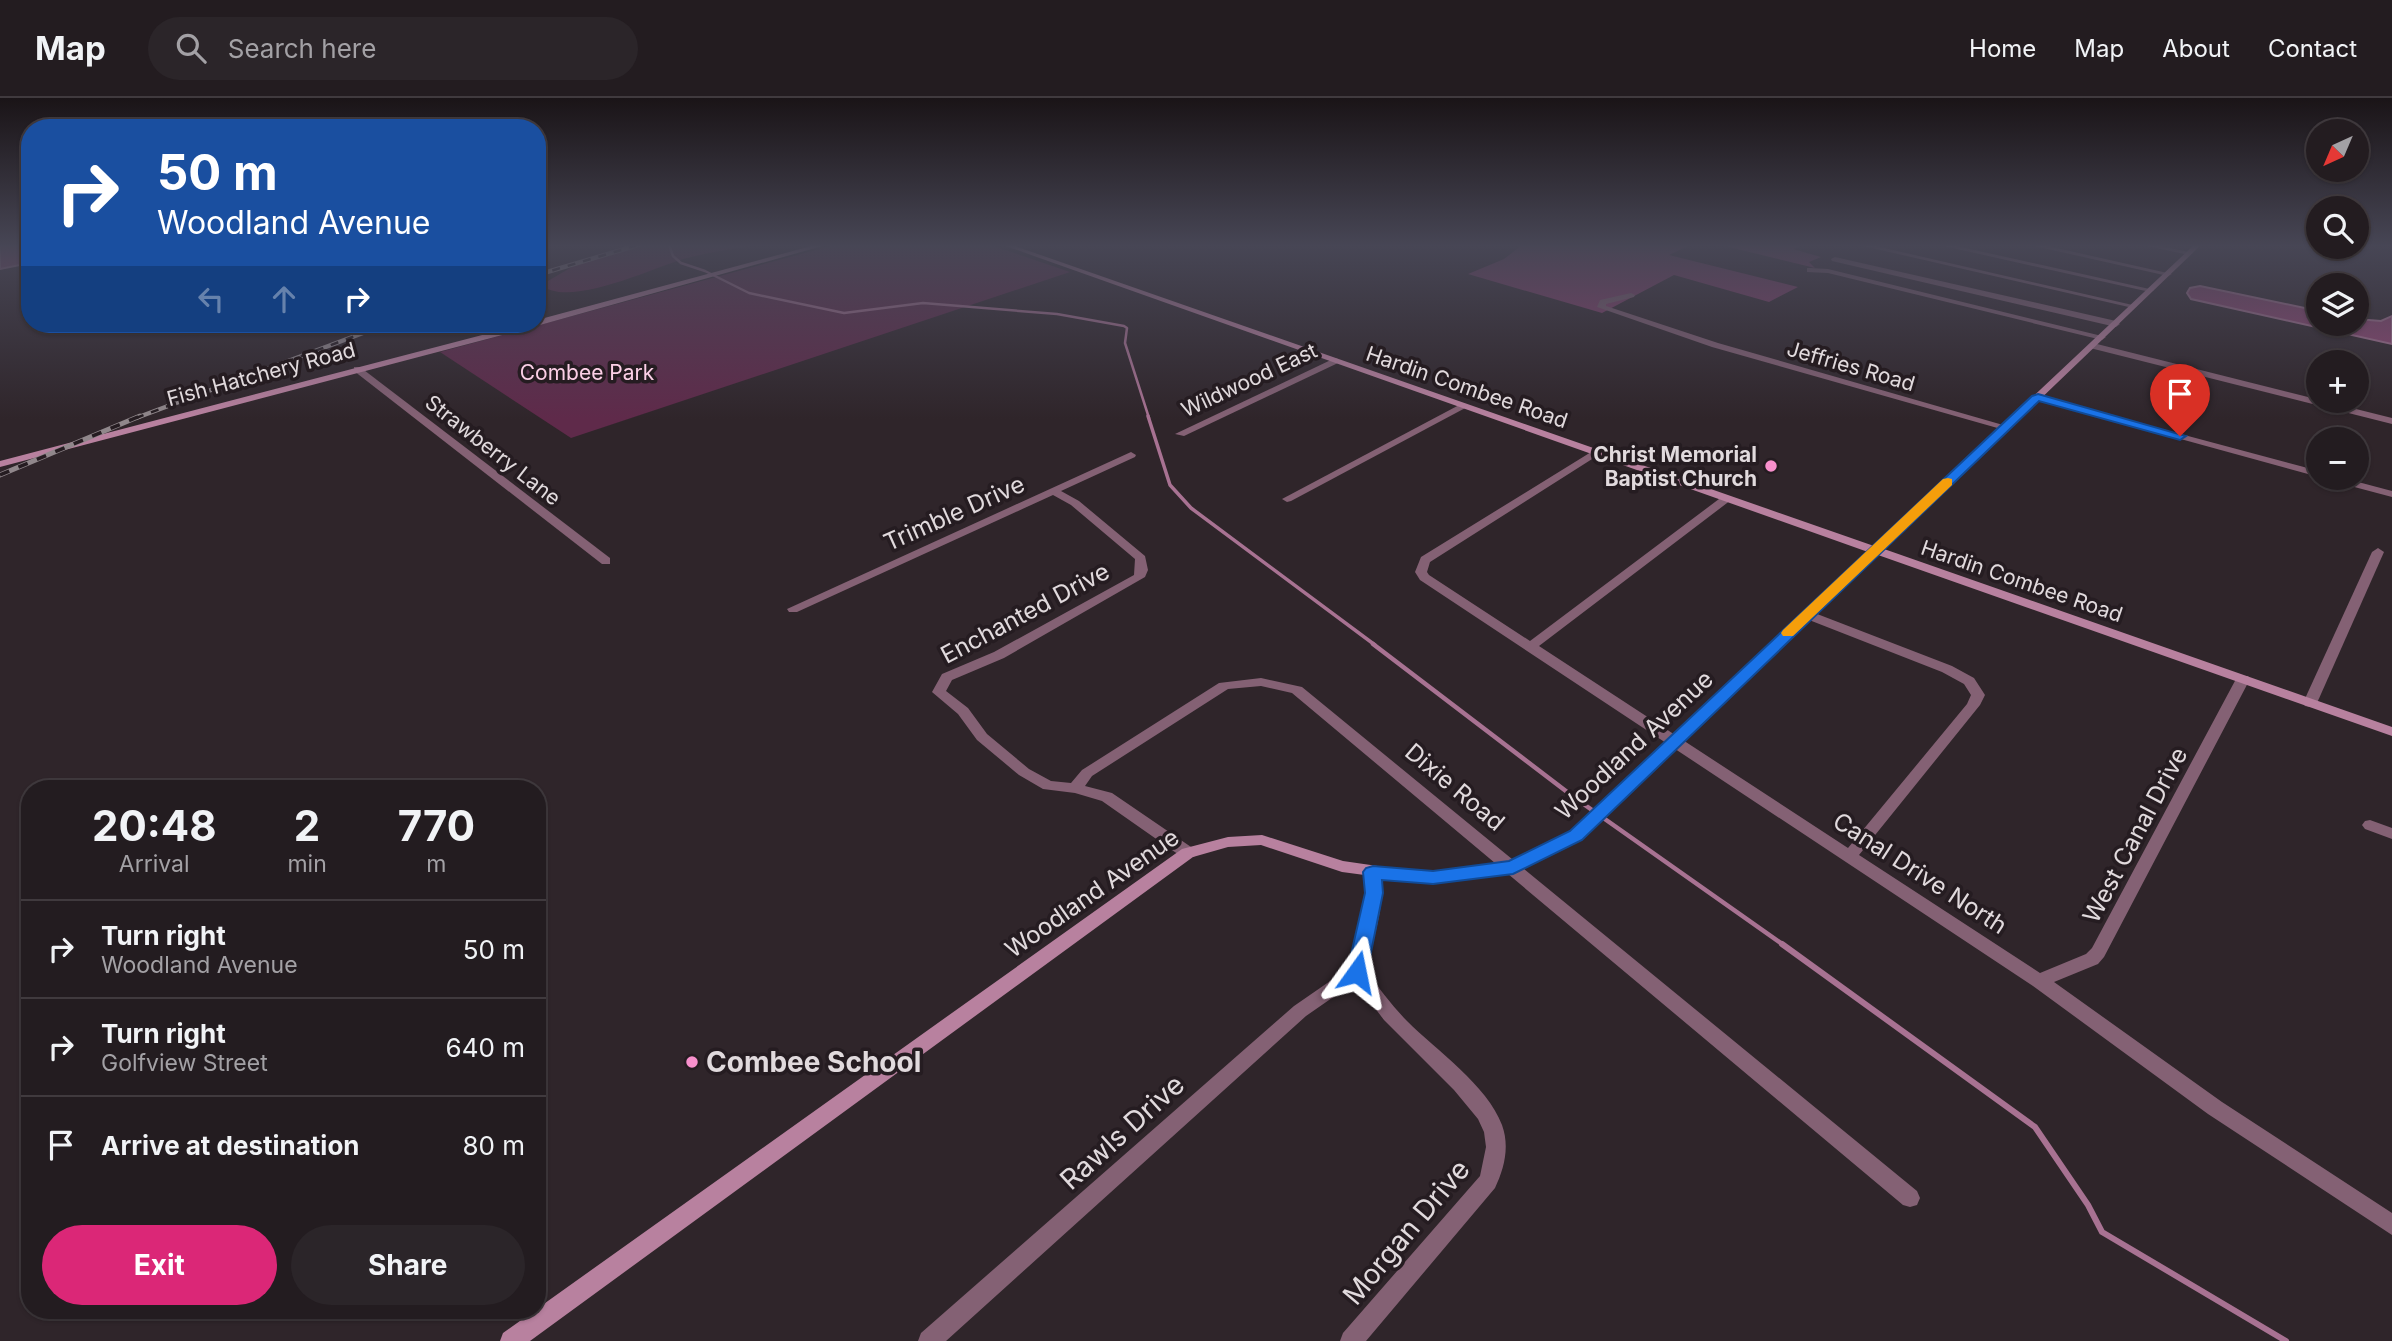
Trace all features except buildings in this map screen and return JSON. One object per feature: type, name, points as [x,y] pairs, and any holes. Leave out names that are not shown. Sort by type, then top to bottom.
[{"type":"street","name":"Fish Hatchery Road","points":[[546,320],[608,303]]},
{"type":"street","name":"Hardin Combee Road","points":[[1171,303],[2392,732]]},
{"type":"street","name":"Jeffries Road","points":[[1603,303],[1601,307],[1715,345],[2005,427]]},
{"type":"street","points":[[1949,303],[2392,421]]},
{"type":"street","points":[[2025,303],[2116,324]]},
{"type":"street","points":[[2120,303],[2133,306]]},
{"type":"street","name":"Woodland Avenue","points":[[546,1316],[1188,853],[1228,842],[1262,840],[1342,866],[1433,878],[1513,867],[1556,848],[1599,815],[2136,303]]},
{"type":"street","name":"Fish Hatchery Road","points":[[0,464],[496,333]]},
{"type":"street","name":"Wildwood East","points":[[1180,434],[1335,361]]},
{"type":"street","name":"Strawberry Lane","points":[[357,369],[606,561]]},
{"type":"street","points":[[2038,397],[2306,470]]},
{"type":"street","points":[[1287,499],[1464,406]]},
{"type":"street","name":"Canal Drive North","points":[[1596,453],[1425,560],[1422,567],[1424,577],[2039,981],[2204,1101],[2392,1225]]},
{"type":"street","name":"Trimble Drive","points":[[793,608],[1131,456]]},
{"type":"street","points":[[2369,488],[2392,494]]},
{"type":"street","name":"Enchanted Drive","points":[[1054,491],[1074,503],[1141,558],[1142,570],[1139,577],[999,654],[947,677],[939,692],[963,711],[982,737],[1024,772],[1048,786],[1075,788]]},
{"type":"street","points":[[1530,647],[1727,498]]},
{"type":"street","points":[[2309,703],[2378,552]]},
{"type":"street","points":[[1808,615],[1958,674],[1969,681],[1978,695],[1850,856]]},
{"type":"street","name":"West Canal Drive","points":[[2039,981],[2092,959],[2098,952],[2243,679]]},
{"type":"street","name":"Dixie Road","points":[[1075,788],[1087,773],[1215,691],[1241,682],[1285,685],[1310,698],[1910,1198]]},
{"type":"street","points":[[1075,788],[1107,797],[1188,853]]},
{"type":"street","points":[[2370,825],[2392,834]]},
{"type":"street","points":[[1357,972],[1374,893],[1373,872]]},
{"type":"street","name":"Rawls Drive","points":[[929,1341],[1300,1011],[1357,972]]},
{"type":"street","name":"Morgan Drive","points":[[1351,1341],[1488,1182],[1495,1165],[1496,1142],[1491,1122],[1478,1104],[1390,1015],[1357,972]]},
{"type":"street","name":"Woodland Avenue","points":[[511,1341],[542,1319]]},
{"type":"green space","name":"Combee Park","points":[[620,303],[977,303],[571,438],[440,352],[510,333],[546,333],[546,323]]},
{"type":"shaded area","points":[[1568,303],[1621,303],[1602,313]]},
{"type":"shaded area","points":[[2209,303],[2281,303],[2306,308],[2306,325]]},
{"type":"shaded area","points":[[2392,316],[2392,344],[2356,336],[2369,336],[2369,320],[2381,321]]},
{"type":"waterway","points":[[797,303],[844,313],[923,303]]},
{"type":"waterway","points":[[923,303],[1057,314],[1124,326],[1127,328],[1125,343],[1149,418]]},
{"type":"waterway","points":[[1148,416],[1170,485],[1191,508],[1375,645]]},
{"type":"waterway","points":[[1373,644],[1575,798],[1785,946]]},
{"type":"waterway","points":[[1782,944],[2035,1127],[2088,1205],[2102,1232],[2286,1341]]},
{"type":"railway","points":[[136,418],[363,333]]},
{"type":"railway","points":[[0,475],[140,416]]},
{"type":"slow traffic","points":[[1788,633],[1948,482]]},
{"type":"place","name":"Christ Memorial Baptist Church","points":[[1771,466]]},
{"type":"place","name":"Combee School","points":[[692,1062]]},
{"type":"route","points":[[1357,972],[1374,893],[1373,872],[1433,878],[1513,867],[1556,848],[1576,835],[1595,820],[2035,398],[2180,436]]}]
